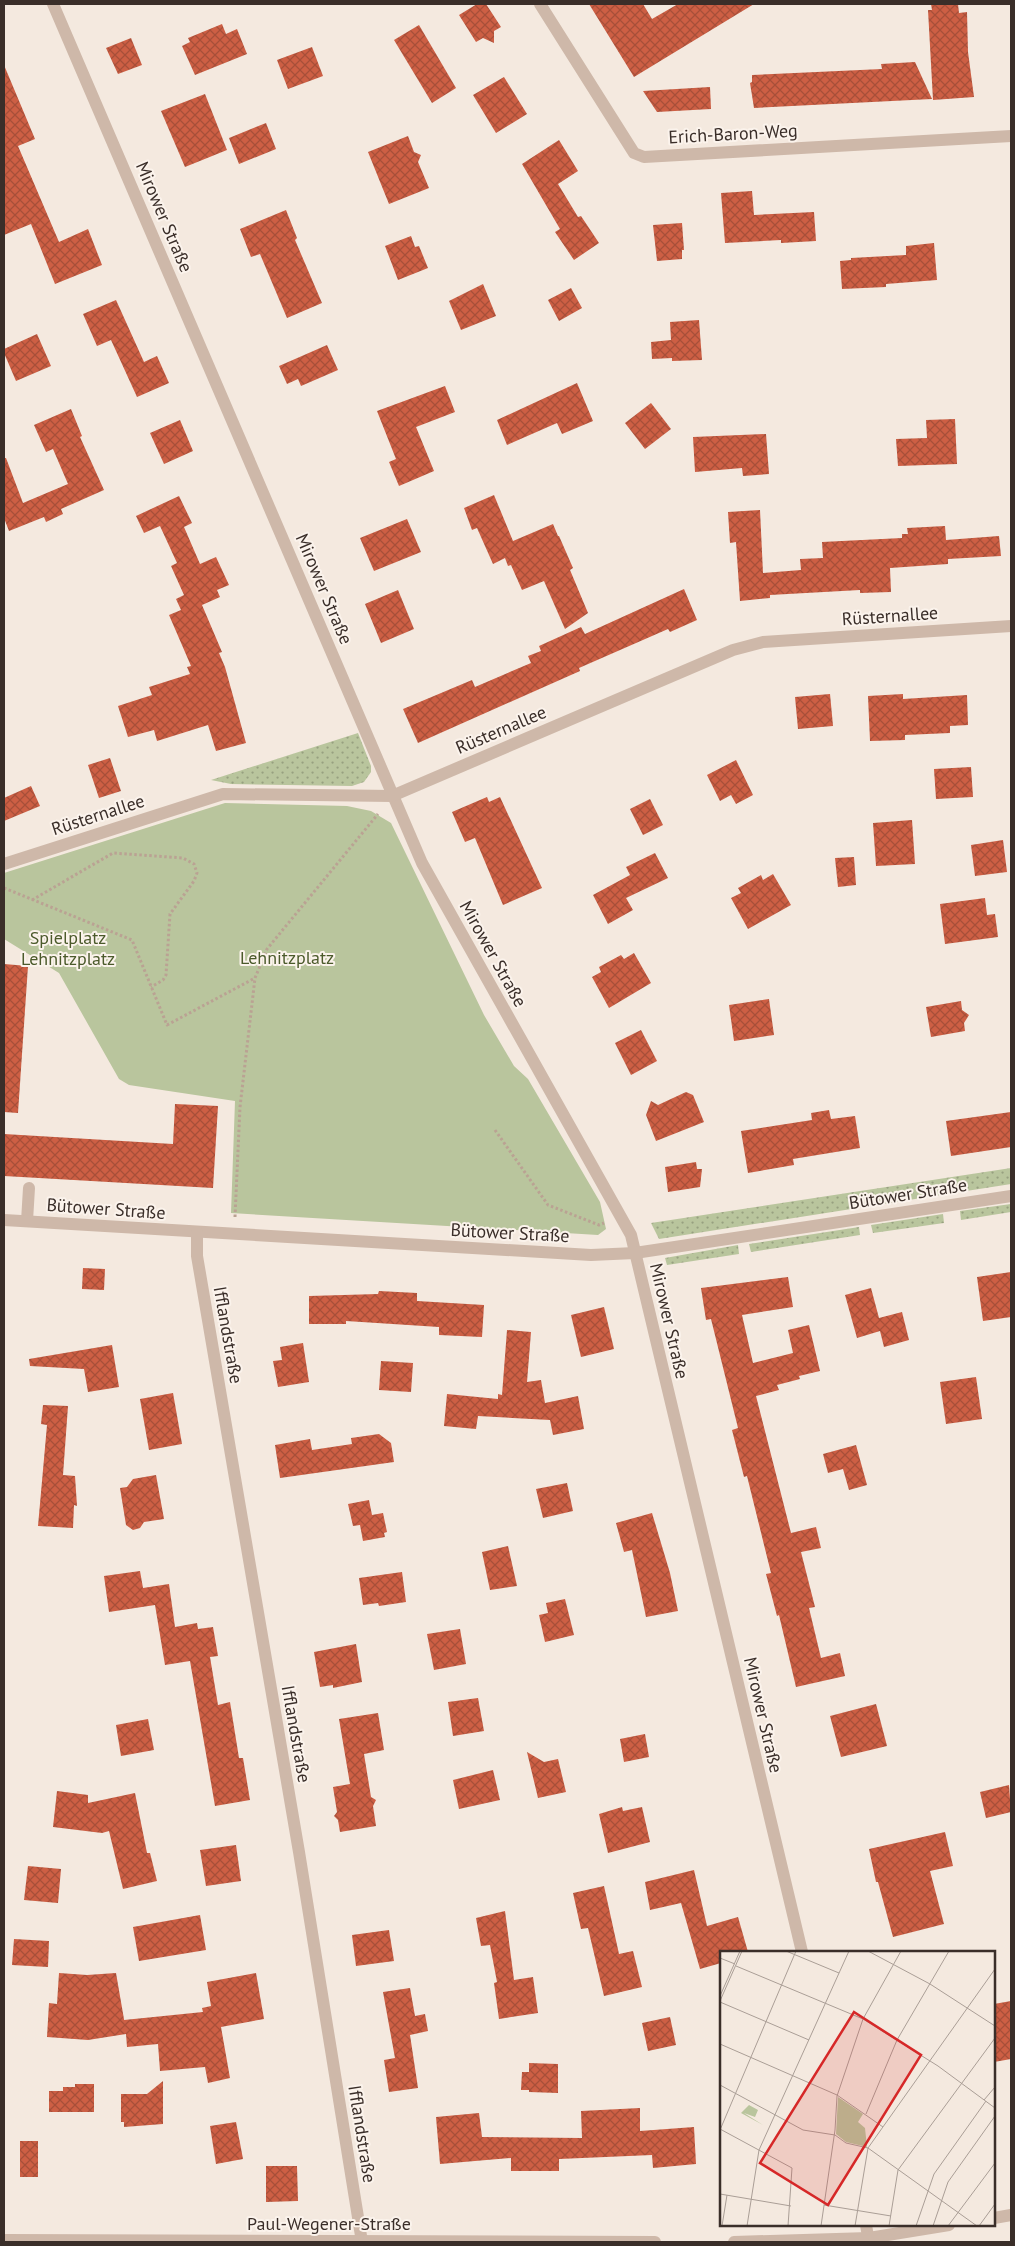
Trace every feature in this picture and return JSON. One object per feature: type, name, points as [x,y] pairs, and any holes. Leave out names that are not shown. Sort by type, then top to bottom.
[{"type":"street","name":"Mirower Straße","points":[[53,4],[422,863],[631,1235],[802,1951]]},
{"type":"street","name":"Erich-Baron-Weg","points":[[540,4],[634,153],[644,156],[1011,136]]},
{"type":"street","name":"Rüsternallee","points":[[4,864],[223,794],[392,796],[733,650],[763,642],[1011,626]]},
{"type":"street","points":[[27,1222],[29,1188]]},
{"type":"street","name":"Bütower Straße","points":[[4,1220],[591,1255],[635,1253],[1011,1196]]},
{"type":"street","name":"Ifflandstraße","points":[[197,1232],[198,1266],[297,1842],[362,2242]]},
{"type":"street","points":[[995,2218],[1011,2215]]},
{"type":"street","points":[[866,2226],[869,2240]]},
{"type":"street","points":[[734,2242],[869,2240],[944,2226]]},
{"type":"street","name":"Paul-Wegener-Straße","points":[[4,2240],[655,2242]]},
{"type":"path","points":[[234,1234],[240,1107],[255,978],[267,949],[392,796]]},
{"type":"path","points":[[32,900],[113,853],[183,858],[194,864],[197,873],[194,882],[170,914],[166,975],[163,980],[151,987]]},
{"type":"path","points":[[4,888],[132,940],[167,1024],[255,978]]},
{"type":"path","points":[[495,1130],[548,1205],[598,1225],[620,1216]]},
{"type":"green space","points":[[358,733],[371,766],[371,772],[364,782],[352,786],[231,784],[211,780]]},
{"type":"green space","name":"Lehnitzplatz","points":[[225,803],[347,806],[371,811],[391,823],[484,1015],[514,1066],[528,1079],[600,1202],[606,1229],[598,1235],[231,1213],[235,1101],[129,1085],[119,1079],[59,973],[4,939],[4,873]]},
{"type":"green space","points":[[1011,1168],[1011,1184],[659,1239],[651,1223]]},
{"type":"green space","points":[[1011,1204],[1011,1212],[961,1220],[960,1211]]},
{"type":"green space","points":[[943,1214],[944,1223],[873,1233],[871,1225]]},
{"type":"green space","points":[[859,1227],[860,1235],[751,1252],[749,1244]]},
{"type":"green space","points":[[738,1245],[739,1254],[667,1265],[665,1258]]},
{"type":"building","points":[[477,4],[486,4],[501,27],[494,31],[494,43],[483,38],[476,42],[459,15]]},
{"type":"building","points":[[589,4],[643,4],[652,19],[678,4],[754,4],[634,77]]},
{"type":"building","points":[[931,4],[958,4],[959,13],[967,12],[968,52],[974,97],[933,100],[928,10],[932,10]]},
{"type":"building","points":[[222,24],[226,34],[237,29],[247,54],[195,75],[182,46],[190,42],[188,38]]},
{"type":"building","points":[[419,25],[456,88],[432,103],[394,40]]},
{"type":"building","points":[[131,38],[142,65],[118,74],[106,48]]},
{"type":"building","points":[[312,47],[323,76],[288,89],[277,60]]},
{"type":"building","points":[[915,62],[932,99],[754,108],[750,83],[752,82],[752,75],[882,69],[881,64]]},
{"type":"building","points":[[4,65],[35,139],[18,146],[59,242],[88,229],[102,265],[55,284],[31,224],[4,235]]},
{"type":"building","points":[[504,77],[527,114],[496,133],[473,95]]},
{"type":"building","points":[[710,87],[711,109],[657,112],[643,91]]},
{"type":"building","points":[[205,94],[227,150],[185,167],[161,111]]},
{"type":"building","points":[[266,123],[276,149],[239,164],[229,138]]},
{"type":"building","points":[[408,136],[414,152],[421,155],[418,162],[429,188],[389,204],[368,152]]},
{"type":"building","points":[[559,140],[578,171],[558,184],[578,217],[581,216],[599,243],[574,260],[555,232],[560,229],[522,164]]},
{"type":"building","points":[[752,191],[754,215],[814,212],[816,241],[781,243],[781,240],[725,243],[721,193]]},
{"type":"building","points":[[286,210],[297,238],[295,240],[322,303],[287,318],[260,254],[251,257],[240,229]]},
{"type":"building","points":[[682,223],[684,250],[682,250],[682,259],[657,261],[653,225]]},
{"type":"building","points":[[411,236],[415,247],[419,246],[428,268],[398,280],[385,246]]},
{"type":"building","points":[[934,243],[937,280],[886,284],[886,287],[842,289],[840,261],[851,260],[851,258],[906,255],[906,246]]},
{"type":"building","points":[[483,284],[496,316],[461,330],[449,301]]},
{"type":"building","points":[[571,288],[582,308],[559,321],[548,300]]},
{"type":"building","points":[[116,300],[144,362],[157,356],[169,383],[137,397],[111,340],[97,346],[83,314]]},
{"type":"building","points":[[699,320],[702,360],[672,361],[672,358],[652,359],[651,342],[671,340],[670,322]]},
{"type":"building","points":[[37,334],[51,366],[16,381],[4,349]]},
{"type":"building","points":[[327,345],[338,370],[301,386],[298,379],[287,384],[279,366]]},
{"type":"building","points":[[577,383],[593,421],[562,434],[557,423],[507,445],[497,420]]},
{"type":"building","points":[[445,386],[455,412],[416,427],[434,471],[399,486],[389,462],[396,459],[377,411]]},
{"type":"building","points":[[651,403],[671,429],[645,449],[625,423]]},
{"type":"building","points":[[71,409],[82,436],[80,437],[104,490],[61,509],[63,514],[46,522],[44,517],[9,531],[4,518],[4,458],[6,458],[23,503],[68,484],[53,449],[46,452],[34,425]]},
{"type":"building","points":[[955,419],[957,464],[898,466],[896,439],[927,438],[926,420]]},
{"type":"building","points":[[180,420],[193,451],[164,464],[150,433]]},
{"type":"building","points":[[766,434],[769,474],[743,476],[742,468],[695,472],[693,437]]},
{"type":"building","points":[[494,495],[513,541],[553,524],[573,568],[570,570],[588,613],[565,629],[544,581],[522,590],[511,565],[508,566],[505,558],[493,564],[477,528],[472,530],[464,508]]},
{"type":"building","points":[[179,496],[192,523],[184,527],[200,564],[216,557],[229,585],[217,590],[220,597],[202,605],[222,652],[219,653],[225,667],[246,743],[216,751],[208,725],[157,741],[154,730],[128,737],[118,706],[152,695],[149,687],[190,674],[187,667],[191,666],[169,615],[181,610],[176,599],[184,595],[171,566],[177,563],[160,526],[144,533],[136,516]]},
{"type":"building","points":[[760,510],[763,573],[801,570],[800,559],[823,558],[822,542],[902,538],[902,534],[908,534],[907,528],[945,526],[946,540],[999,536],[1001,556],[948,559],[948,564],[890,568],[891,592],[860,593],[860,590],[770,595],[770,598],[740,601],[736,542],[730,543],[728,512]]},
{"type":"building","points":[[407,519],[421,552],[374,571],[360,538]]},
{"type":"building","points":[[684,589],[697,620],[670,632],[668,629],[579,668],[580,671],[418,743],[403,709],[472,680],[475,687],[531,663],[528,656],[541,651],[539,646],[581,627],[585,634]]},
{"type":"building","points":[[398,590],[414,629],[381,643],[365,604]]},
{"type":"building","points":[[830,694],[833,726],[798,729],[795,697]]},
{"type":"building","points":[[903,694],[903,699],[967,695],[968,725],[950,726],[950,733],[905,735],[905,740],[870,741],[868,696]]},
{"type":"building","points":[[110,758],[121,791],[99,798],[88,765]]},
{"type":"building","points":[[736,760],[753,795],[736,804],[731,795],[720,801],[707,775]]},
{"type":"building","points":[[971,767],[973,797],[936,799],[934,769]]},
{"type":"building","points":[[31,786],[40,806],[4,821],[4,798]]},
{"type":"building","points":[[487,797],[489,802],[500,797],[542,888],[503,905],[475,838],[465,842],[452,812]]},
{"type":"building","points":[[650,799],[663,825],[643,835],[630,809]]},
{"type":"building","points":[[912,820],[915,864],[876,866],[873,823]]},
{"type":"building","points":[[1003,840],[1007,872],[975,876],[971,845]]},
{"type":"building","points":[[655,853],[668,878],[626,898],[633,910],[608,924],[593,895],[630,875],[626,867]]},
{"type":"building","points":[[854,857],[856,885],[838,887],[835,858]]},
{"type":"building","points":[[773,874],[791,905],[748,929],[731,898],[741,893],[738,888],[761,875],[763,880]]},
{"type":"building","points":[[985,898],[987,915],[995,914],[998,937],[945,944],[940,904]]},
{"type":"building","points":[[634,953],[651,983],[609,1008],[592,977],[601,972],[599,967],[621,955],[624,959]]},
{"type":"building","points":[[4,964],[28,966],[18,1113],[4,1112]]},
{"type":"building","points":[[769,999],[774,1035],[734,1041],[729,1005]]},
{"type":"building","points":[[961,1001],[962,1010],[969,1015],[964,1023],[965,1031],[931,1037],[926,1007]]},
{"type":"building","points":[[641,1030],[657,1061],[631,1075],[615,1043]]},
{"type":"building","points":[[686,1092],[693,1095],[704,1122],[656,1141],[646,1115],[651,1101],[658,1105]]},
{"type":"building","points":[[175,1104],[218,1106],[213,1188],[4,1176],[4,1134],[173,1144]]},
{"type":"building","points":[[829,1110],[831,1119],[855,1116],[860,1148],[793,1159],[794,1165],[748,1173],[741,1131],[812,1120],[811,1113]]},
{"type":"building","points":[[1011,1112],[1011,1147],[951,1156],[946,1121]]},
{"type":"building","points":[[696,1162],[697,1169],[702,1169],[700,1187],[668,1192],[665,1167]]},
{"type":"building","points":[[83,1268],[105,1269],[104,1290],[82,1289]]},
{"type":"building","points":[[1011,1272],[1011,1317],[983,1321],[977,1277]]},
{"type":"building","points":[[788,1277],[793,1307],[742,1315],[753,1363],[793,1353],[788,1330],[809,1325],[820,1371],[799,1376],[800,1379],[777,1385],[779,1390],[756,1396],[791,1533],[816,1527],[821,1548],[801,1552],[815,1607],[809,1608],[821,1658],[840,1653],[845,1676],[796,1687],[779,1615],[777,1616],[766,1574],[771,1573],[747,1476],[744,1477],[732,1430],[738,1428],[711,1319],[706,1320],[701,1288]]},
{"type":"building","points":[[871,1288],[879,1318],[902,1312],[909,1340],[884,1347],[880,1331],[857,1338],[845,1295]]},
{"type":"building","points":[[379,1291],[417,1293],[417,1301],[484,1305],[482,1337],[439,1335],[439,1327],[346,1321],[346,1324],[309,1324],[309,1296],[378,1294]]},
{"type":"building","points":[[604,1307],[614,1349],[581,1357],[571,1315]]},
{"type":"building","points":[[507,1330],[531,1332],[527,1382],[541,1380],[545,1403],[578,1396],[584,1429],[553,1435],[550,1420],[478,1416],[476,1429],[444,1426],[447,1394],[498,1399],[498,1394],[502,1395]]},
{"type":"building","points":[[303,1343],[309,1382],[278,1387],[273,1361],[282,1360],[280,1347]]},
{"type":"building","points":[[112,1345],[119,1387],[88,1392],[84,1369],[30,1366],[29,1359]]},
{"type":"building","points":[[381,1361],[413,1363],[411,1392],[379,1390]]},
{"type":"building","points":[[976,1377],[982,1419],[946,1424],[940,1382]]},
{"type":"building","points":[[173,1393],[182,1444],[149,1450],[140,1399]]},
{"type":"building","points":[[43,1405],[68,1406],[63,1475],[75,1476],[77,1506],[74,1505],[73,1528],[38,1526],[47,1425],[41,1424]]},
{"type":"building","points":[[379,1434],[391,1443],[394,1462],[280,1478],[275,1445],[310,1439],[312,1450],[352,1444],[351,1438]]},
{"type":"building","points":[[856,1445],[867,1485],[849,1490],[843,1469],[828,1473],[823,1454]]},
{"type":"building","points":[[156,1475],[164,1519],[144,1522],[140,1528],[133,1530],[126,1525],[120,1488],[127,1487],[133,1479]]},
{"type":"building","points":[[567,1483],[573,1511],[543,1518],[536,1489]]},
{"type":"building","points":[[369,1500],[372,1515],[383,1513],[387,1532],[384,1533],[385,1537],[363,1541],[360,1525],[353,1526],[348,1504]]},
{"type":"building","points":[[652,1513],[670,1573],[678,1611],[646,1617],[632,1550],[624,1552],[616,1523]]},
{"type":"building","points":[[508,1546],[517,1586],[490,1590],[482,1552]]},
{"type":"building","points":[[140,1571],[143,1588],[169,1584],[175,1627],[197,1623],[198,1629],[213,1627],[218,1656],[210,1657],[218,1705],[230,1702],[239,1758],[243,1758],[250,1800],[215,1806],[190,1661],[165,1665],[155,1605],[109,1612],[104,1576]]},
{"type":"building","points":[[402,1572],[406,1602],[379,1606],[378,1603],[363,1605],[359,1578]]},
{"type":"building","points":[[565,1599],[574,1635],[545,1642],[539,1615],[548,1613],[546,1603]]},
{"type":"building","points":[[460,1629],[466,1664],[434,1670],[427,1634]]},
{"type":"building","points":[[356,1644],[362,1682],[333,1688],[333,1685],[320,1687],[314,1652]]},
{"type":"building","points":[[478,1698],[484,1731],[453,1736],[448,1702]]},
{"type":"building","points":[[876,1704],[887,1746],[841,1757],[830,1716]]},
{"type":"building","points":[[378,1713],[384,1750],[364,1754],[371,1797],[376,1800],[373,1806],[376,1826],[340,1832],[338,1820],[334,1816],[337,1812],[333,1787],[350,1784],[339,1719]]},
{"type":"building","points":[[148,1719],[154,1750],[121,1756],[116,1725]]},
{"type":"building","points":[[645,1734],[649,1757],[624,1762],[620,1739]]},
{"type":"building","points":[[527,1752],[544,1762],[558,1759],[566,1792],[538,1798]]},
{"type":"building","points":[[493,1770],[500,1800],[459,1809],[453,1780]]},
{"type":"building","points":[[1009,1785],[1011,1812],[986,1818],[980,1792]]},
{"type":"building","points":[[57,1791],[88,1795],[88,1803],[135,1793],[147,1853],[150,1853],[157,1881],[123,1889],[109,1831],[102,1833],[53,1827]]},
{"type":"building","points":[[622,1807],[623,1811],[642,1807],[650,1842],[608,1853],[599,1814]]},
{"type":"building","points":[[945,1832],[953,1866],[930,1871],[944,1924],[893,1937],[878,1882],[876,1882],[869,1849]]},
{"type":"building","points":[[236,1845],[241,1881],[206,1886],[200,1850]]},
{"type":"building","points":[[28,1866],[61,1869],[58,1903],[24,1900]]},
{"type":"building","points":[[694,1870],[707,1926],[738,1917],[748,1951],[720,1951],[720,1963],[700,1969],[681,1903],[650,1910],[645,1882]]},
{"type":"building","points":[[604,1886],[619,1954],[633,1951],[642,1987],[604,1996],[588,1928],[581,1929],[573,1893]]},
{"type":"building","points":[[505,1911],[514,1980],[533,1977],[538,2013],[499,2019],[494,1983],[497,1982],[490,1945],[481,1946],[476,1918]]},
{"type":"building","points":[[200,1915],[206,1950],[139,1961],[133,1927]]},
{"type":"building","points":[[389,1930],[394,1961],[356,1966],[352,1935]]},
{"type":"building","points":[[14,1939],[49,1941],[48,1967],[12,1965]]},
{"type":"building","points":[[59,1973],[87,1975],[116,1973],[124,2020],[203,2012],[202,2008],[211,2006],[207,1982],[256,1973],[264,2019],[221,2027],[230,2078],[208,2083],[205,2067],[160,2071],[158,2044],[127,2047],[126,2034],[88,2040],[47,2037],[49,2003],[57,2004]]},
{"type":"building","points":[[410,1988],[415,2016],[425,2014],[428,2031],[410,2035],[418,2088],[389,2092],[384,2060],[395,2058],[383,1992]]},
{"type":"building","points":[[1011,2001],[1011,2059],[995,2062],[995,2004]]},
{"type":"building","points":[[670,2017],[676,2045],[648,2051],[642,2023]]},
{"type":"building","points":[[529,2063],[558,2064],[558,2093],[521,2090],[522,2072],[529,2072]]},
{"type":"building","points":[[163,2081],[163,2124],[124,2127],[124,2122],[121,2122],[121,2094],[147,2094]]},
{"type":"building","points":[[75,2084],[94,2084],[94,2112],[49,2112],[49,2091],[63,2091],[63,2087],[75,2087]]},
{"type":"building","points":[[640,2108],[640,2131],[694,2127],[696,2164],[653,2168],[652,2155],[559,2159],[559,2171],[511,2171],[511,2158],[440,2164],[436,2117],[479,2113],[482,2137],[582,2138],[581,2111]]},
{"type":"building","points":[[236,2122],[243,2159],[216,2164],[210,2126]]},
{"type":"building","points":[[20,2141],[38,2141],[38,2177],[20,2177]]},
{"type":"building","points":[[266,2166],[297,2166],[298,2201],[266,2202]]},
{"type":"park label","name":"Spielplatz Lehnitzplatz","points":[[68,948]]}]
